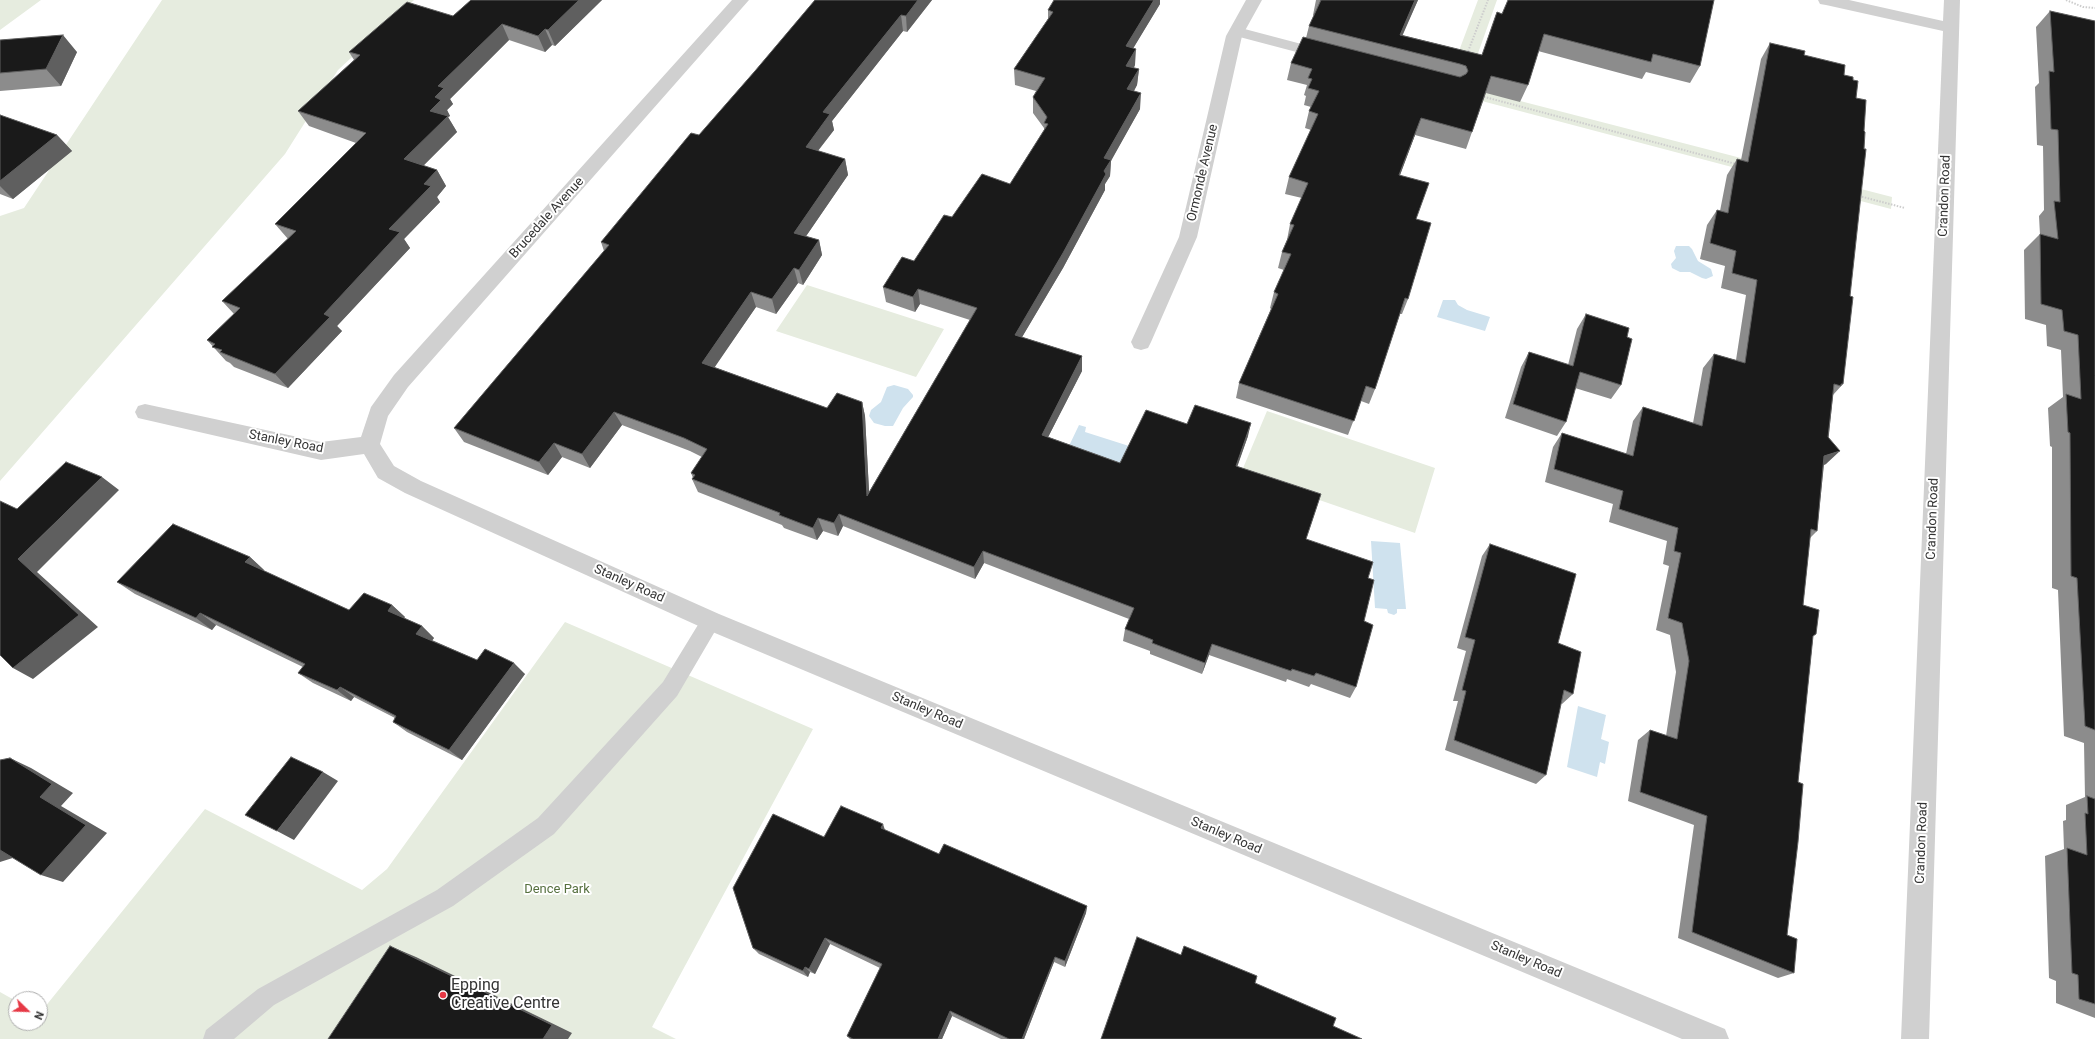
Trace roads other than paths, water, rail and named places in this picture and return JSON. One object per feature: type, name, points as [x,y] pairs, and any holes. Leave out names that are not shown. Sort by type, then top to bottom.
[{"type":"street","name":"Brucedale Avenue","points":[[369,445],[378,413],[401,381],[741,0]]},
{"type":"street","name":"Ormonde Avenue","points":[[1141,342],[1188,237],[1237,32],[1254,0]]},
{"type":"street","points":[[1826,0],[1951,28]]},
{"type":"street","name":"Crandon Road","points":[[1915,1039],[1952,0]]},
{"type":"street","name":"Stanley Road","points":[[145,412],[321,451],[369,445],[386,472],[412,487],[710,621],[1692,1034],[1715,1039]]},
{"type":"lane","points":[[1237,32],[1334,57]]},
{"type":"lane","points":[[215,1039],[266,997],[445,898],[546,826],[670,689],[710,621]]},
{"type":"water","points":[[1676,246],[1689,246],[1698,261],[1711,269],[1713,276],[1706,279],[1690,272],[1680,272],[1672,268],[1671,264],[1676,258],[1674,251]]},
{"type":"water","points":[[1443,300],[1455,300],[1458,305],[1467,310],[1490,317],[1485,331],[1437,317]]},
{"type":"water","points":[[894,385],[908,389],[913,397],[903,408],[893,426],[885,426],[874,423],[869,416],[871,410],[881,402],[887,387]]},
{"type":"water","points":[[1079,425],[1086,427],[1085,432],[1129,446],[1121,465],[1068,448]]},
{"type":"water","points":[[1371,541],[1400,543],[1406,609],[1397,609],[1397,613],[1394,615],[1388,613],[1387,609],[1375,608]]},
{"type":"water","points":[[1578,706],[1606,715],[1601,739],[1609,742],[1605,764],[1600,762],[1597,777],[1567,767]]},
{"type":"place","name":"Epping Creative Centre","points":[[443,995]]},
{"type":"park label","name":"Dence Park","points":[[557,890]]}]
